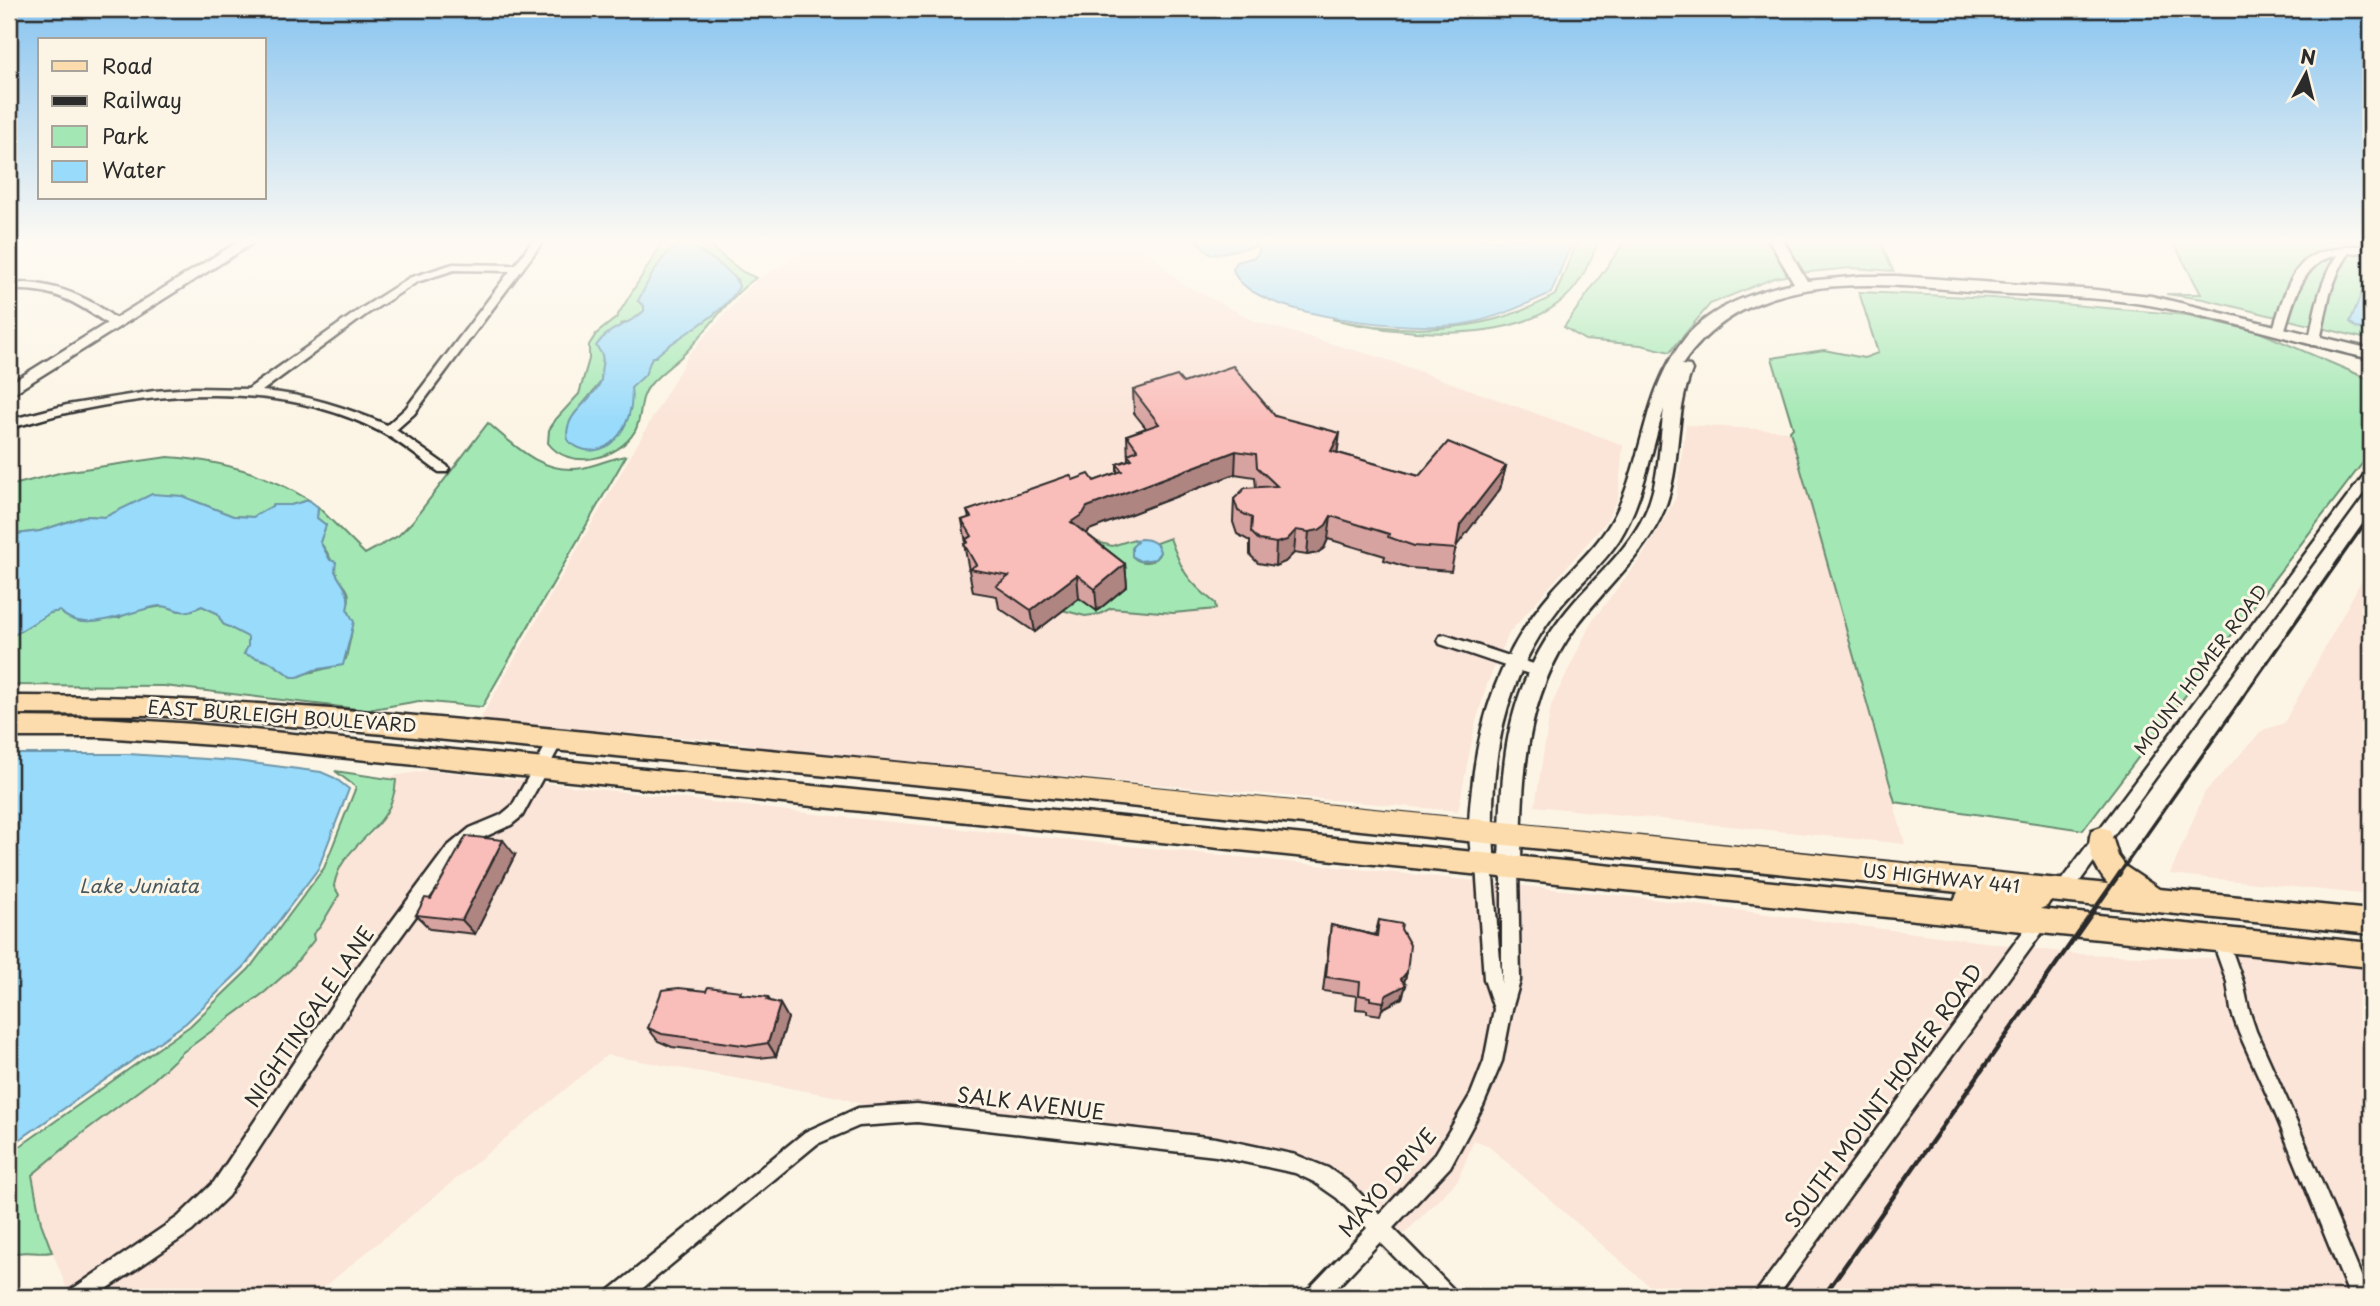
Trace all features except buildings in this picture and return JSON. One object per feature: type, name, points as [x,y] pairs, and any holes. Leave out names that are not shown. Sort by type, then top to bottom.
[{"type":"main road","name":"EAST BURLEIGH BOULEVARD","points":[[9,705],[92,704],[220,710],[1229,806]]},
{"type":"main road","name":"EAST BURLEIGH BOULEVARD","points":[[9,727],[77,726],[183,731],[540,770],[982,811],[1484,865],[2369,954]]},
{"type":"main road","points":[[982,811],[991,804],[1014,799],[1207,815],[1229,806]]},
{"type":"main road","name":"US HIGHWAY 441","points":[[1229,806],[2371,922]]},
{"type":"main road","points":[[2101,838],[2108,865],[2137,890],[2158,901]]},
{"type":"main road","points":[[1808,898],[1843,890],[1864,890],[1996,902],[2042,898],[2063,891]]},
{"type":"street","points":[[81,301],[116,324]]},
{"type":"street","points":[[9,391],[153,301]]},
{"type":"street","points":[[251,393],[380,301]]},
{"type":"street","points":[[388,431],[410,411],[494,301]]},
{"type":"street","points":[[1484,865],[1480,832],[1486,748],[1501,690],[1525,640],[1552,604],[1605,547],[1624,519],[1640,477],[1654,411],[1664,382],[1690,342],[1709,322],[1751,301]]},
{"type":"street","points":[[2143,301],[2189,309],[2371,354]]},
{"type":"street","points":[[2278,332],[2290,301]]},
{"type":"street","points":[[2315,342],[2322,301]]},
{"type":"street","points":[[1510,867],[1513,753],[1519,724],[1538,671],[1567,624],[1622,563],[1644,532],[1656,508],[1663,485],[1671,404],[1676,386],[1685,368],[1718,326],[1721,317]]},
{"type":"street","points":[[9,424],[75,407],[150,395],[251,393],[336,409],[388,431],[443,469]]},
{"type":"street","name":"MOUNT HOMER ROAD","points":[[2063,891],[2371,474]]},
{"type":"street","points":[[1445,640],[1538,671]]},
{"type":"street","name":"NIGHTINGALE LANE","points":[[78,1297],[185,1224],[221,1189],[361,977],[453,852],[476,832],[512,816],[555,742]]},
{"type":"street","name":"MAYO DRIVE","points":[[1484,865],[1492,978],[1503,1009]]},
{"type":"street","name":"MAYO DRIVE","points":[[1315,1297],[1443,1160],[1459,1136],[1493,1061],[1503,1009],[1513,981],[1510,867]]},
{"type":"street","name":"SOUTH MOUNT HOMER ROAD","points":[[1765,1297],[2040,922]]},
{"type":"street","points":[[2220,940],[2235,982],[2248,1033],[2360,1297]]},
{"type":"street","name":"SALK AVENUE","points":[[617,1297],[811,1138],[858,1117],[917,1113],[1216,1147],[1296,1164],[1321,1175],[1344,1191],[1447,1297]]},
{"type":"shaded area","points":[[737,301],[1216,301],[1257,322],[1388,360],[1623,445],[1618,498],[1605,523],[1509,633],[1487,684],[1475,725],[1458,811],[769,750],[738,742],[479,721],[689,354]]},
{"type":"shaded area","points":[[1686,425],[1790,431],[1905,844],[1535,806],[1551,706],[1592,621],[1643,555],[1676,498]]},
{"type":"shaded area","points":[[2371,563],[2371,895],[2170,874],[2205,792],[2263,730],[2284,723]]},
{"type":"shaded area","points":[[430,770],[842,817],[1643,898],[2077,954],[2233,959],[2238,954],[2371,969],[2371,1297],[1662,1297],[1487,1145],[1474,1140],[1458,1180],[1397,1241],[1369,1213],[1274,1162],[864,1105],[839,1097],[607,1055],[312,1297],[61,1297],[68,1291],[41,1223],[32,1175],[291,969],[314,940],[312,934],[320,927],[342,863],[349,852],[370,836],[395,797],[395,780],[381,778]]},
{"type":"green space","points":[[626,301],[638,301],[644,306],[644,311],[631,321],[621,324],[603,355],[601,382],[574,415],[630,387],[639,379],[652,357],[731,301],[685,353],[646,390],[635,431],[627,441],[606,455],[580,459],[568,457],[557,452],[548,443],[549,430],[579,394],[589,359],[589,345],[596,334],[616,318]]},
{"type":"green space","points":[[1543,301],[1560,301],[1546,312],[1518,323],[1488,330],[1422,332],[1332,319],[1389,327],[1446,328],[1474,324],[1529,308]]},
{"type":"green space","points":[[1583,301],[1718,301],[1710,304],[1670,352],[1641,345],[1585,340],[1564,327]]},
{"type":"green space","points":[[1862,301],[2026,301],[2187,315],[2259,332],[2371,380],[2371,452],[2083,830],[1895,802],[1790,431],[1793,428],[1772,358],[1824,350],[1864,358],[1878,353]]},
{"type":"green space","points":[[2211,301],[2371,301],[2371,340]]},
{"type":"green space","points":[[488,423],[531,457],[555,467],[583,468],[626,456],[482,707],[419,701],[367,710],[164,686],[9,685],[9,638],[50,613],[60,610],[64,615],[119,618],[128,612],[157,607],[190,611],[202,606],[217,613],[223,624],[249,637],[244,654],[270,662],[292,677],[332,667],[346,659],[352,620],[347,609],[348,591],[320,542],[326,525],[317,518],[318,507],[365,554],[398,536],[412,522]]},
{"type":"green space","points":[[168,457],[205,461],[259,475],[309,500],[291,505],[274,505],[253,517],[233,516],[182,496],[159,495],[105,517],[85,516],[40,531],[9,535],[9,486],[63,472]]},
{"type":"green space","points":[[1170,538],[1186,574],[1197,588],[1215,603],[1216,609],[1173,613],[1111,608],[1100,614],[1085,616],[1062,610],[1079,598],[1097,611],[1094,541],[1112,546],[1134,539],[1138,542],[1132,547],[1132,556],[1148,562],[1155,559],[1160,552],[1156,543]]},
{"type":"green space","points":[[335,771],[396,780],[393,798],[386,813],[356,846],[339,870],[334,886],[339,895],[313,934],[314,940],[291,969],[265,992],[183,1052],[153,1080],[32,1175],[41,1223],[52,1252],[20,1252],[9,1255],[9,1154],[190,1026],[249,969],[324,868],[356,787]]},
{"type":"water","points":[[638,301],[728,301],[711,317],[652,357],[645,375],[631,388],[629,416],[615,439],[605,447],[581,449],[568,441],[567,432],[573,416],[601,381],[603,357],[596,346],[607,334],[644,311],[644,306]]},
{"type":"water","points":[[1274,301],[1533,301],[1487,319],[1442,326],[1375,323],[1300,310]]},
{"type":"water","points":[[2358,301],[2371,301],[2371,331],[2357,328],[2350,322]]},
{"type":"water","points":[[152,494],[182,496],[233,516],[253,517],[274,505],[291,505],[309,500],[318,507],[317,518],[326,525],[320,542],[330,560],[336,562],[335,571],[347,593],[347,609],[354,622],[343,665],[292,677],[270,662],[244,654],[248,637],[223,624],[217,613],[202,606],[187,611],[159,606],[94,622],[81,622],[60,611],[50,613],[9,638],[9,535],[40,531],[85,516],[105,517]]},
{"type":"water","points":[[1134,540],[1155,543],[1160,552],[1155,559],[1140,561],[1132,556],[1132,547],[1137,542]]},
{"type":"water","name":"Lake Juniata","points":[[9,754],[128,754],[236,761],[321,772],[335,778],[349,789],[318,869],[244,967],[186,1023],[9,1147]]},
{"type":"railway","points":[[2364,524],[2371,514]]},
{"type":"railway","points":[[2119,874],[2365,523]]},
{"type":"railway","points":[[1823,1297],[2120,873]]}]
